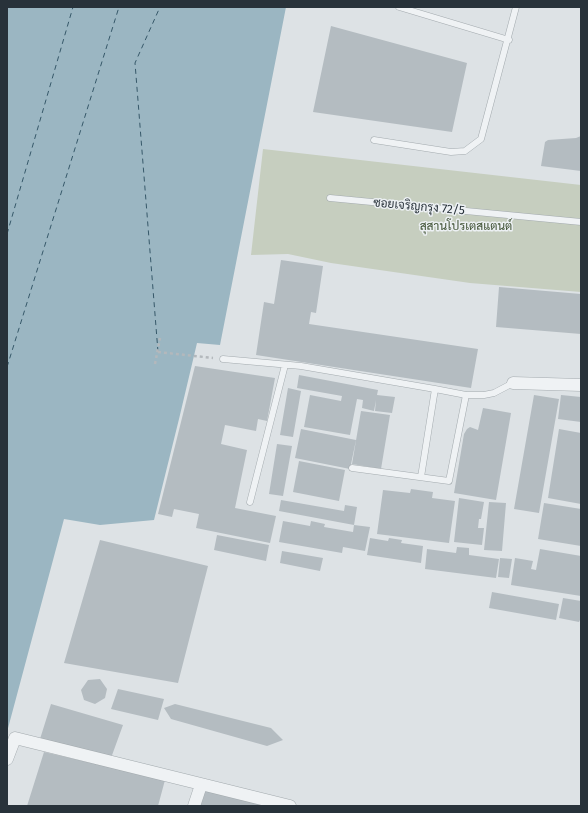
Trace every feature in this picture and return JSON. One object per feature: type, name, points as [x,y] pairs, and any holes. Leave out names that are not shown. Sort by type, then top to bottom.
[{"type":"street","points":[[513,383],[581,385]]},
{"type":"street","points":[[7,758],[16,738],[289,806]]},
{"type":"street","points":[[194,806],[201,785]]},
{"type":"lane","points":[[400,7],[508,40]]},
{"type":"lane","points":[[374,140],[451,152],[465,151],[481,139],[516,7]]},
{"type":"lane","name":"ซอยเจริญกรุง 72/5","points":[[330,198],[581,222]]},
{"type":"lane","points":[[224,359],[300,366],[435,388],[466,395],[484,395],[494,393],[513,383]]},
{"type":"lane","points":[[250,502],[285,365]]},
{"type":"lane","points":[[421,476],[435,388]]},
{"type":"lane","points":[[352,468],[450,481],[466,395]]},
{"type":"path","points":[[155,364],[160,338]]},
{"type":"path","points":[[158,352],[224,359]]},
{"type":"green space","name":"สุสานโปรเตสแตนต์","points":[[263,149],[581,185],[581,292],[470,283],[331,263],[288,254],[251,255]]},
{"type":"water","points":[[7,7],[286,7],[220,345],[197,343],[154,520],[100,525],[64,519],[7,732]]},
{"type":"building","points":[[331,26],[467,63],[452,132],[313,112]]},
{"type":"building","points":[[581,136],[581,171],[541,166],[545,142],[548,140],[576,138]]},
{"type":"building","points":[[281,260],[323,266],[316,313],[311,312],[309,324],[478,349],[471,388],[256,355],[264,302],[274,304]]},
{"type":"building","points":[[499,287],[581,294],[581,334],[496,327]]},
{"type":"building","points":[[195,366],[275,378],[267,421],[258,419],[256,431],[225,425],[221,444],[247,450],[235,508],[276,516],[270,543],[196,528],[199,514],[174,509],[172,517],[158,514]]},
{"type":"building","points":[[299,375],[378,390],[377,395],[395,397],[392,413],[375,411],[376,400],[374,411],[362,408],[363,400],[357,399],[350,435],[304,427],[310,395],[341,401],[342,396],[297,388]]},
{"type":"building","points":[[288,388],[301,391],[293,437],[280,435]]},
{"type":"building","points":[[534,395],[559,399],[539,513],[514,509]]},
{"type":"building","points":[[561,395],[581,397],[581,422],[558,419]]},
{"type":"building","points":[[483,408],[511,413],[496,500],[454,493],[464,434],[470,427],[478,430]]},
{"type":"building","points":[[361,411],[390,415],[381,469],[352,464]]},
{"type":"building","points":[[301,429],[356,440],[350,469],[295,458]]},
{"type":"building","points":[[559,429],[581,433],[581,504],[548,498]]},
{"type":"building","points":[[277,444],[292,446],[283,496],[269,494]]},
{"type":"building","points":[[299,461],[345,470],[339,501],[293,492]]},
{"type":"building","points":[[411,489],[433,492],[432,498],[455,501],[449,543],[377,534],[383,490],[410,493]]},
{"type":"building","points":[[459,498],[484,502],[478,528],[484,528],[482,545],[454,542]]},
{"type":"building","points":[[281,500],[344,511],[345,505],[357,507],[354,525],[279,511]]},
{"type":"building","points":[[489,502],[506,503],[502,551],[484,550]]},
{"type":"building","points":[[544,503],[581,509],[581,546],[538,539]]},
{"type":"building","points":[[283,521],[310,526],[311,521],[325,524],[324,527],[353,532],[354,525],[370,527],[365,551],[343,547],[342,553],[279,542]]},
{"type":"building","points":[[217,535],[269,545],[266,561],[214,550]]},
{"type":"building","points":[[370,538],[388,541],[389,538],[402,540],[401,543],[423,546],[421,563],[367,555]]},
{"type":"building","points":[[100,540],[208,566],[178,683],[64,663]]},
{"type":"building","points":[[457,547],[469,548],[469,555],[499,559],[496,578],[425,569],[427,549],[456,553]]},
{"type":"building","points":[[540,549],[581,556],[581,596],[511,585],[515,558],[533,561],[531,569],[536,570]]},
{"type":"building","points":[[282,551],[323,558],[320,571],[280,563]]},
{"type":"building","points":[[500,558],[512,559],[509,578],[498,577]]},
{"type":"building","points":[[492,592],[559,604],[556,620],[489,608]]},
{"type":"building","points":[[563,598],[581,601],[581,618],[579,622],[559,618]]},
{"type":"building","points":[[100,679],[107,689],[105,698],[95,704],[84,700],[81,690],[88,680]]},
{"type":"building","points":[[118,689],[164,699],[158,720],[111,709]]},
{"type":"building","points":[[51,704],[123,725],[111,758],[40,739]]},
{"type":"building","points":[[175,704],[271,728],[283,740],[267,746],[171,719],[164,708]]},
{"type":"building","points":[[44,752],[165,780],[158,806],[27,806]]},
{"type":"building","points":[[203,789],[287,806],[199,806]]},
{"type":"ferry route","points":[[7,234],[73,7]]},
{"type":"ferry route","points":[[7,367],[119,7]]},
{"type":"ferry route","points":[[158,352],[135,63],[160,7]]}]
